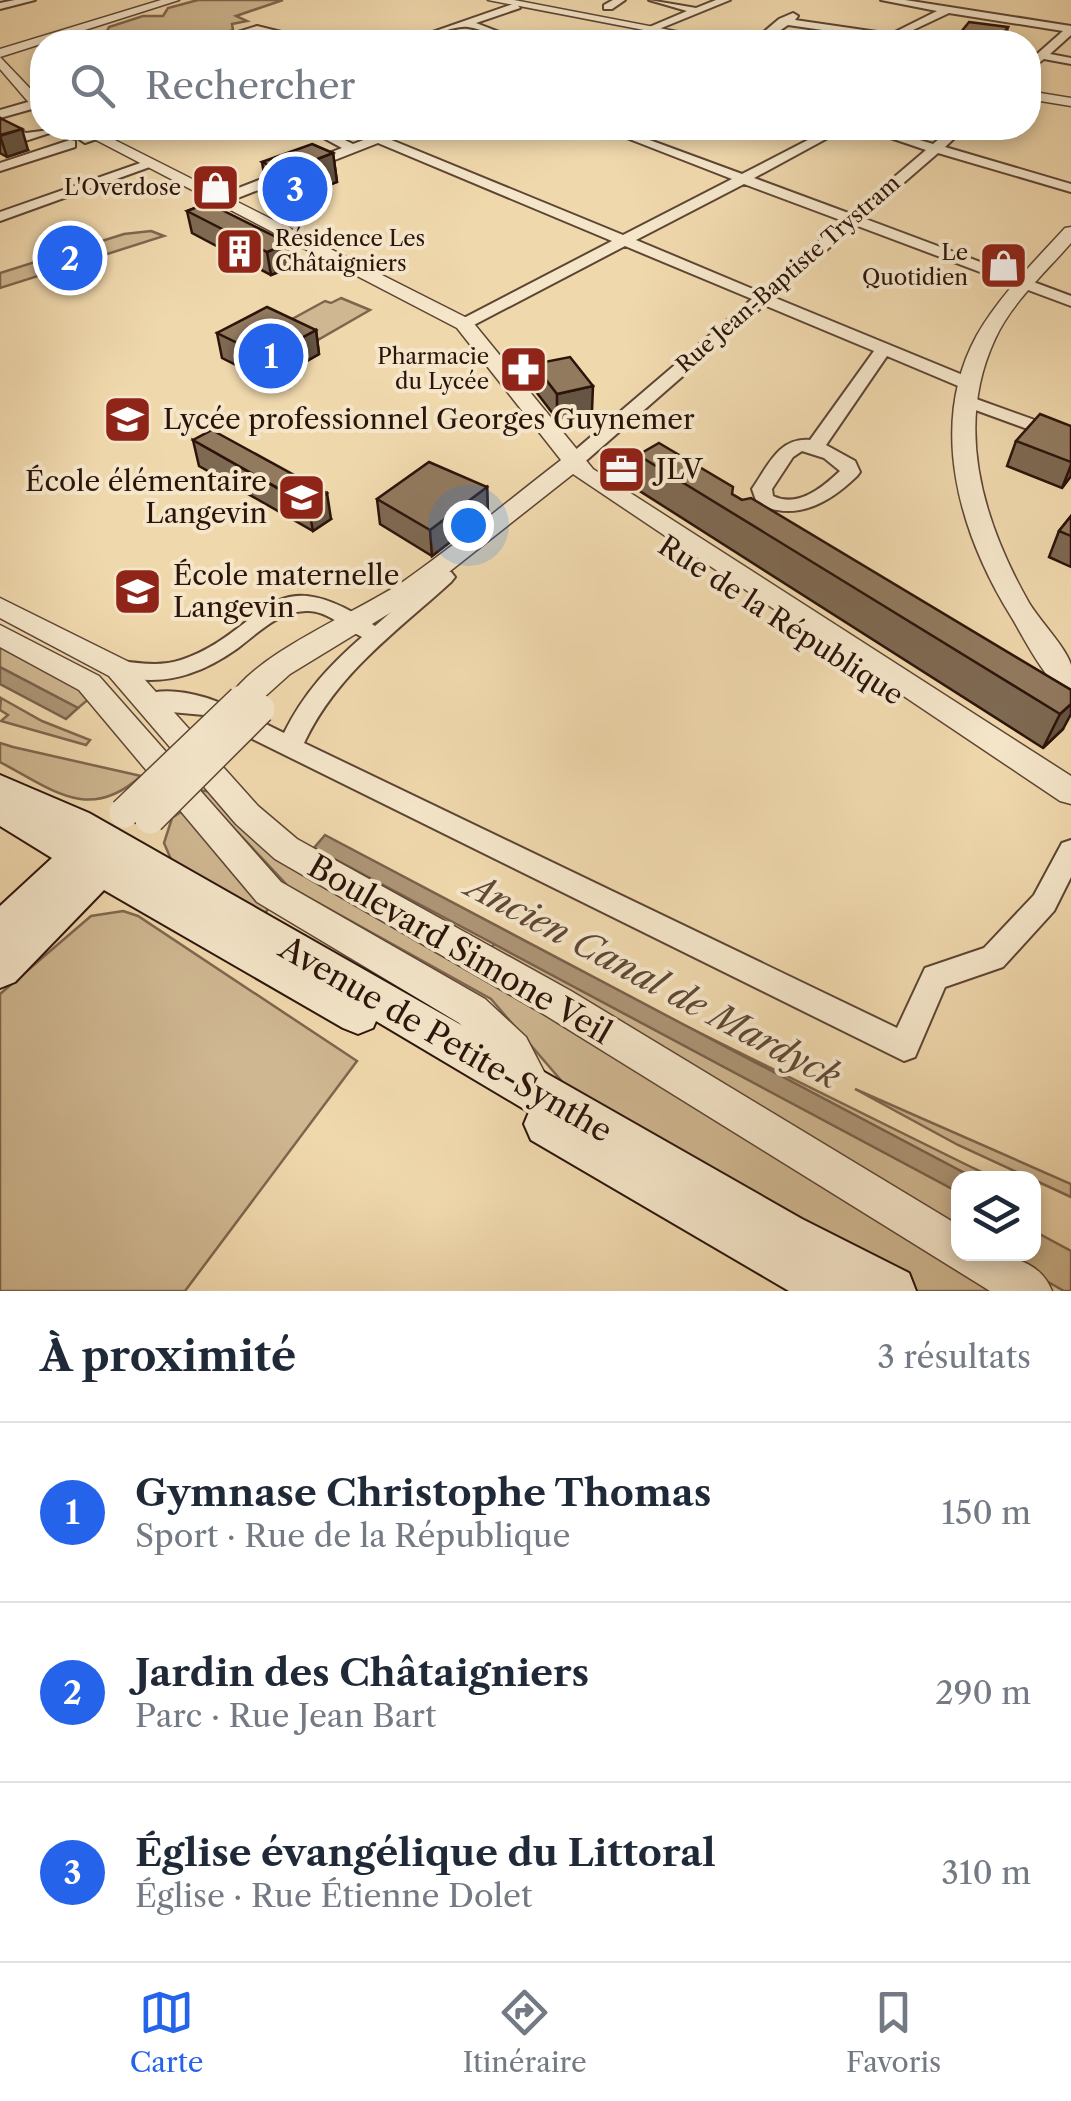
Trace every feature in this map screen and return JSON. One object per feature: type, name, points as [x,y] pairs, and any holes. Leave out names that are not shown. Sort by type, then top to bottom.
[{"type":"main road","name":"Avenue de Petite-Synthe","points":[[0,790],[112,840],[196,926],[891,1291]]},
{"type":"main road","name":"Avenue de Petite-Synthe","points":[[0,807],[112,840]]},
{"type":"main road","points":[[0,932],[112,840]]},
{"type":"main road","points":[[0,969],[112,840]]},
{"type":"main road","name":"Avenue de Petite-Synthe","points":[[542,1108],[838,1291]]},
{"type":"street","points":[[1,6],[30,0]]},
{"type":"street","points":[[80,30],[173,0]]},
{"type":"street","points":[[494,0],[651,30],[725,0]]},
{"type":"street","points":[[608,7],[620,0]]},
{"type":"street","points":[[654,0],[697,11]]},
{"type":"street","points":[[886,0],[1071,29]]},
{"type":"street","points":[[445,30],[516,6]]},
{"type":"street","points":[[912,30],[947,10]]},
{"type":"street","points":[[771,30],[783,20],[842,30]]},
{"type":"street","points":[[466,23],[486,30]]},
{"type":"street","points":[[1043,56],[1071,29]]},
{"type":"street","points":[[0,57],[30,47]]},
{"type":"street","points":[[0,57],[30,47]]},
{"type":"street","points":[[1043,56],[1071,61]]},
{"type":"street","points":[[0,57],[30,92]]},
{"type":"street","points":[[1041,96],[1071,102]]},
{"type":"street","points":[[0,114],[30,103]]},
{"type":"street","points":[[0,126],[25,138],[30,137]]},
{"type":"street","name":"Rue de la République","points":[[100,140],[464,324],[520,398],[533,428],[594,497],[1071,812]]},
{"type":"street","points":[[336,140],[352,148]]},
{"type":"street","points":[[220,200],[372,140]]},
{"type":"street","points":[[382,140],[884,349],[1071,439]]},
{"type":"street","points":[[639,140],[1071,301]]},
{"type":"street","points":[[464,324],[817,140]]},
{"type":"street","points":[[908,140],[1071,188]]},
{"type":"street","name":"Rue Jean-Baptiste Trystram","points":[[112,840],[251,705],[298,675],[567,469],[945,140]]},
{"type":"street","points":[[6,165],[70,144]]},
{"type":"street","points":[[0,217],[152,164]]},
{"type":"street","points":[[1071,232],[990,332],[967,392],[964,456],[981,527],[1005,584],[1071,684]]},
{"type":"street","points":[[815,447],[884,349]]},
{"type":"street","points":[[798,444],[815,447],[847,463],[848,475],[798,507],[763,510],[762,489],[786,454],[798,444]]},
{"type":"street","name":"Rue de la République","points":[[567,469],[590,478],[708,546],[1071,792]]},
{"type":"street","name":"Rue Jean-Baptiste Trystram","points":[[290,746],[310,706],[330,678],[444,577],[543,497],[567,469]]},
{"type":"street","points":[[543,497],[568,491],[594,497]]},
{"type":"street","name":"Rue Jean-Baptiste Trystram","points":[[361,627],[444,577]]},
{"type":"street","points":[[134,708],[175,686],[214,654],[291,604],[323,605],[361,627]]},
{"type":"street","name":"Boulevard Simone Veil","points":[[0,607],[119,669],[134,708],[270,892],[310,919],[472,1010],[518,1056],[542,1108]]},
{"type":"street","name":"Boulevard Simone Veil","points":[[0,636],[134,708],[286,849],[510,974],[951,1244]]},
{"type":"street","points":[[119,669],[164,675],[214,654]]},
{"type":"street","points":[[134,708],[206,706],[904,1047],[936,977],[993,958],[1044,903],[1071,851]]},
{"type":"street","points":[[979,1261],[1031,1291]]},
{"type":"shaded area","points":[[198,0],[283,0],[236,16],[247,21],[232,24],[233,30],[108,30],[143,16],[163,16],[168,8]]},
{"type":"shaded area","points":[[151,231],[164,236],[0,288],[0,273],[124,234]]},
{"type":"shaded area","points":[[341,298],[370,310],[309,345],[274,329],[325,301],[331,303]]},
{"type":"shaded area","points":[[0,646],[77,686],[90,698],[78,708],[0,667]]},
{"type":"shaded area","points":[[0,667],[78,708],[66,719],[0,684]]},
{"type":"shaded area","points":[[1,698],[42,721],[90,740],[86,745],[1,721],[8,715],[0,710]]},
{"type":"shaded area","points":[[0,743],[141,776],[104,798],[71,797],[0,762]]},
{"type":"shaded area","points":[[198,790],[212,792],[444,950],[1000,1291],[912,1291],[584,1107],[491,999],[288,886]]},
{"type":"shaded area","points":[[182,811],[268,909],[264,915],[452,1018],[483,1044],[480,1048],[190,884],[195,877],[173,864],[164,843],[172,818]]},
{"type":"shaded area","points":[[325,835],[961,1171],[951,1171],[951,1188],[314,848]]},
{"type":"shaded area","points":[[123,911],[138,916],[357,1061],[185,1291],[0,1291],[0,994],[91,916]]},
{"type":"shaded area","points":[[495,944],[951,1188],[951,1226],[491,947]]},
{"type":"shaded area","points":[[686,1026],[979,1171],[961,1171]]},
{"type":"shaded area","points":[[855,1089],[1071,1184],[1071,1197],[1041,1183],[1041,1171],[1014,1171]]},
{"type":"shaded area","points":[[1041,1235],[1071,1251],[1071,1291],[1064,1291],[1011,1261],[1041,1261]]},
{"type":"building","points":[[969,22],[1008,27],[1006,30],[963,30]]},
{"type":"building","points":[[0,118],[22,129],[0,135]]},
{"type":"building","points":[[312,144],[333,153],[283,172],[262,162]]},
{"type":"building","points":[[208,203],[288,243],[267,252],[187,211]]},
{"type":"building","points":[[267,307],[316,330],[266,357],[217,333]]},
{"type":"building","points":[[570,357],[593,386],[557,394],[534,364]]},
{"type":"building","points":[[1040,414],[1071,426],[1071,462],[1016,441]]},
{"type":"building","points":[[212,430],[327,493],[308,505],[193,440]]},
{"type":"building","points":[[659,443],[733,487],[732,494],[742,500],[751,498],[1071,690],[1071,704],[1060,714],[638,455]]},
{"type":"building","points":[[429,462],[487,487],[430,530],[377,499]]},
{"type":"building","points":[[1071,516],[1071,536],[1059,531]]},
{"type":"place","name":"L'Overdose","points":[[216,187]]},
{"type":"place","name":"Église évangélique du Littoral","points":[[295,189]]},
{"type":"place","name":"Résidence Les Châtaigniers","points":[[240,251]]},
{"type":"place","name":"Jardin des Châtaigniers","points":[[70,258]]},
{"type":"place","name":"Le Quotidien","points":[[1003,265]]},
{"type":"place","name":"Gymnase Christophe Thomas","points":[[271,356]]},
{"type":"place","name":"Pharmacie du Lycée","points":[[524,369]]},
{"type":"place","name":"Lycée professionnel Georges Guynemer","points":[[128,419]]},
{"type":"place","name":"JLV","points":[[621,469]]},
{"type":"place","name":"École élémentaire Langevin","points":[[302,497]]},
{"type":"place","name":"École maternelle Langevin","points":[[138,591]]},
{"type":"water label","name":"Ancien Canal de Mardyck","points":[[654,981]]}]
